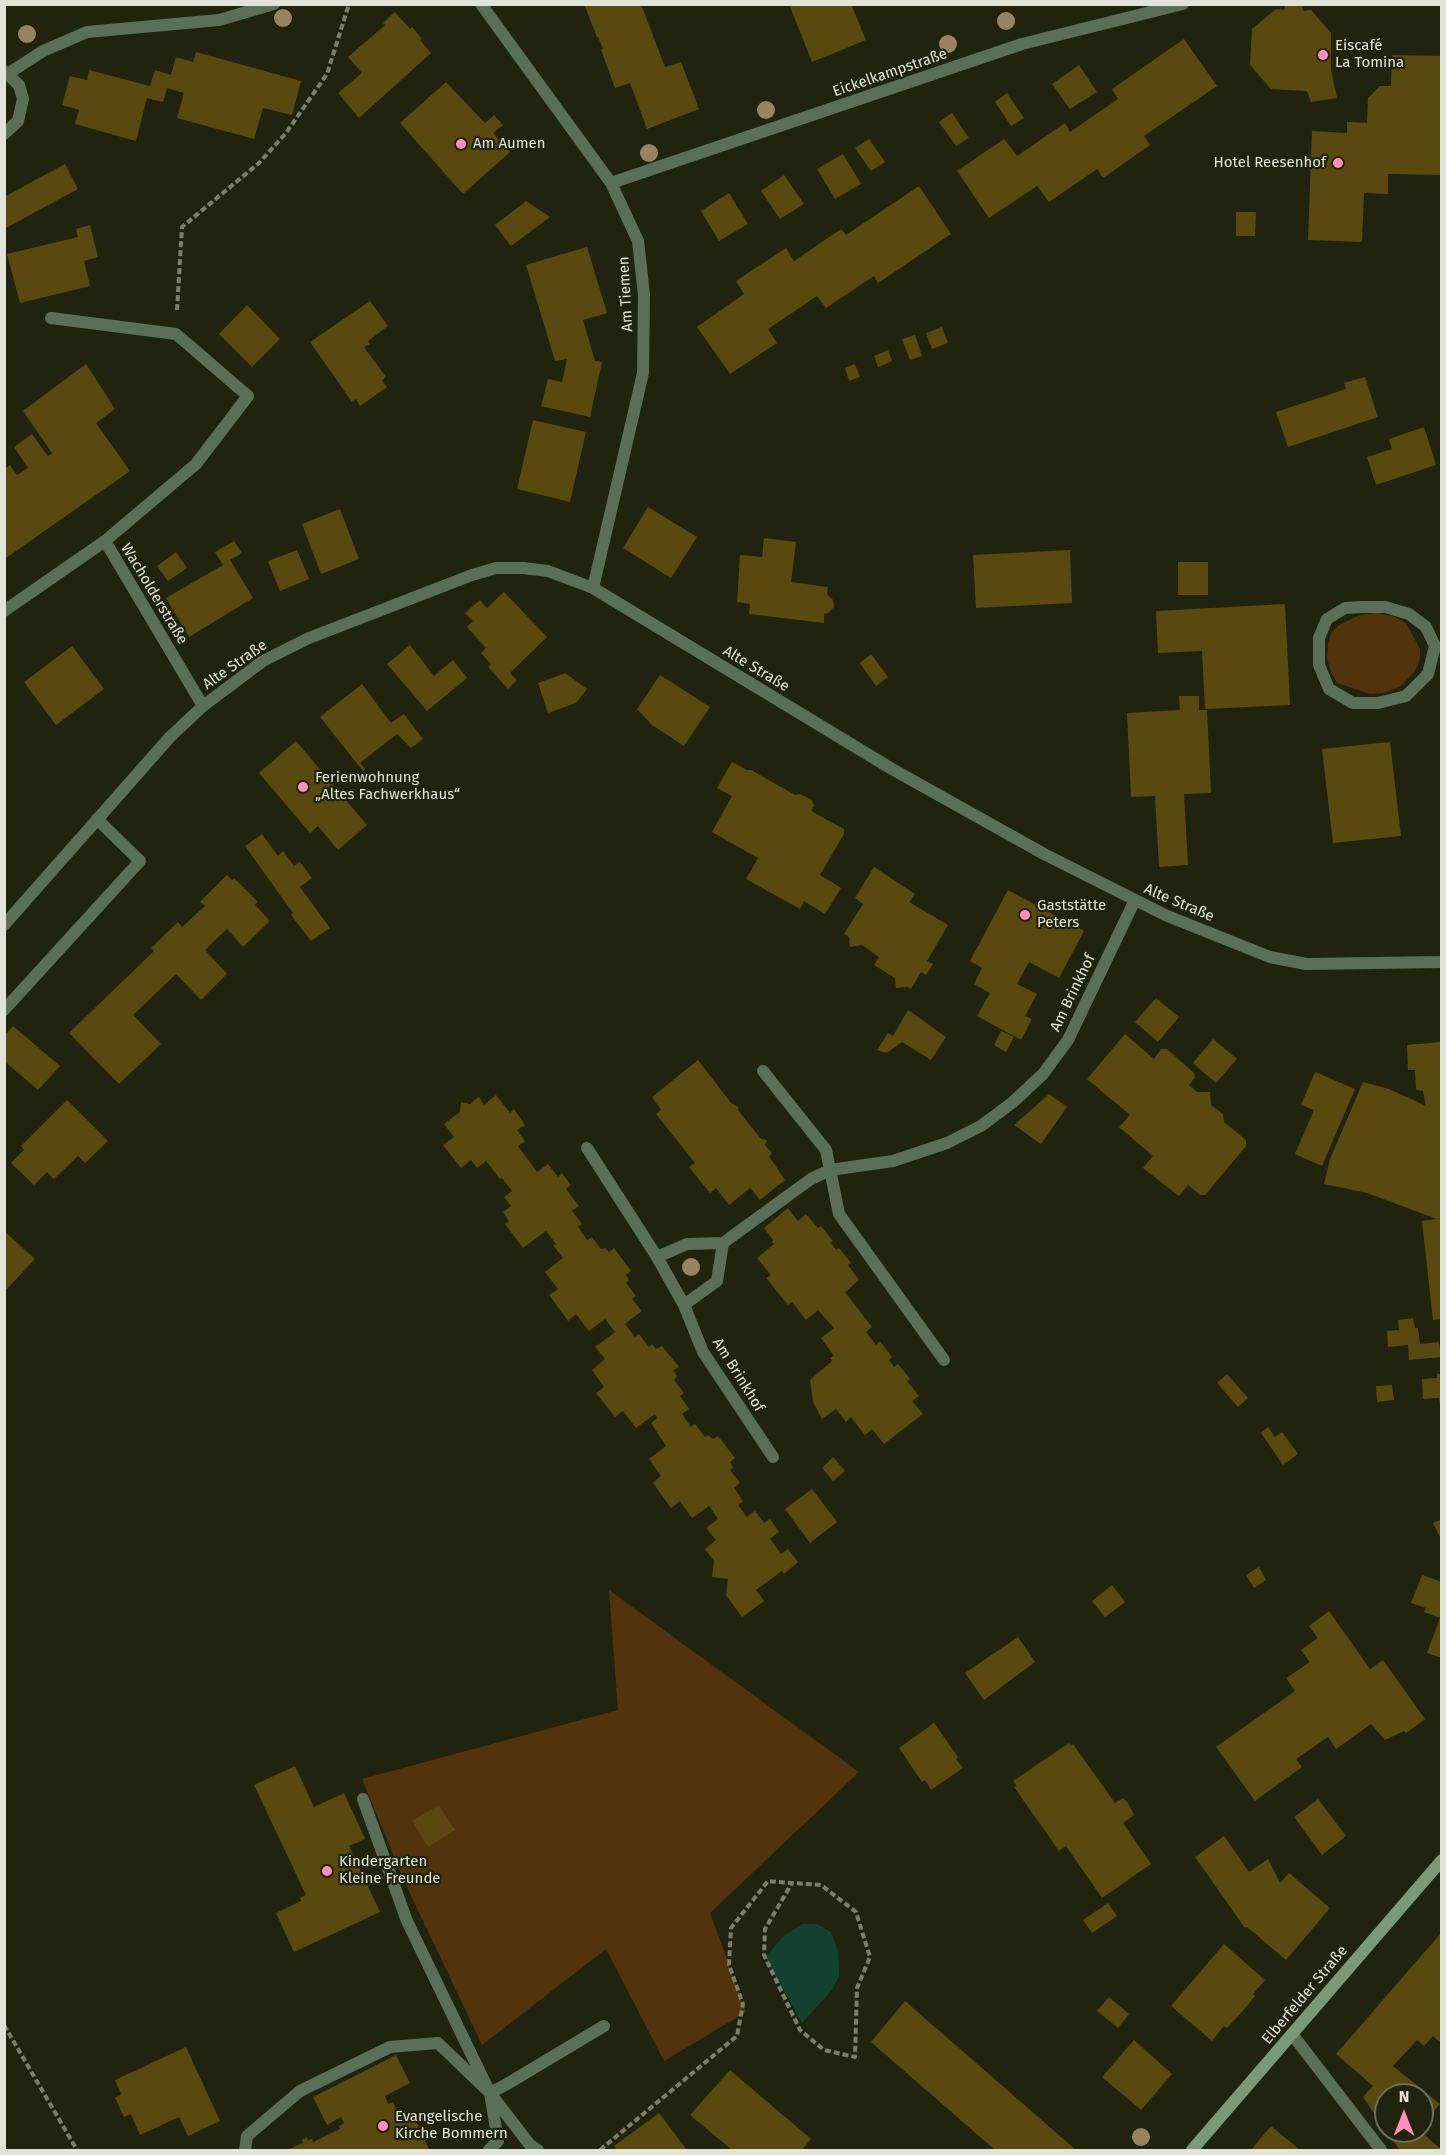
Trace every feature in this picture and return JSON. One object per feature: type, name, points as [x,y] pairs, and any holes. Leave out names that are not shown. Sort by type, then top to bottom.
[{"type":"main road","name":"Elberfelder Straße","points":[[1192,2151],[1442,1860]]},
{"type":"street","points":[[4,134],[18,121],[23,99],[19,85],[7,72],[43,51],[87,32],[219,20],[274,4]]},
{"type":"street","name":"Am Tiemen","points":[[481,4],[611,183],[638,241],[644,295],[643,373],[593,588]]},
{"type":"street","name":"Eickelkampstraße","points":[[611,183],[1022,44],[1183,4]]},
{"type":"street","points":[[51,318],[176,334],[248,396],[196,464],[105,541]]},
{"type":"street","name":"Wacholderstraße","points":[[5,609],[105,541],[203,706]]},
{"type":"street","name":"Alte Straße","points":[[4,925],[170,737],[203,706],[263,661],[285,649],[472,575],[496,568],[523,568],[548,571],[593,588],[903,775],[984,821],[1165,915],[1270,957],[1306,964],[1442,962]]},
{"type":"street","points":[[1385,607],[1409,614],[1426,627],[1438,646],[1428,674],[1406,696],[1378,703],[1353,703],[1329,689],[1319,665],[1319,638],[1327,619],[1345,608],[1385,607]]},
{"type":"street","points":[[4,1010],[140,861],[97,819]]},
{"type":"street","name":"Am Brinkhof","points":[[723,1243],[811,1179],[830,1170],[893,1161],[924,1152],[981,1126],[1013,1102],[1043,1074],[1068,1040],[1135,900]]},
{"type":"street","points":[[763,1071],[826,1150],[839,1214],[944,1360]]},
{"type":"street","name":"Am Brinkhof","points":[[587,1148],[657,1257],[684,1305],[704,1352],[773,1457]]},
{"type":"street","points":[[657,1257],[687,1244],[723,1243],[717,1281],[684,1305]]},
{"type":"street","points":[[363,1799],[407,1921],[490,2093],[498,2141],[489,2151]]},
{"type":"street","points":[[490,2093],[604,2025]]},
{"type":"street","points":[[1292,2034],[1381,2151]]},
{"type":"street","points":[[245,2151],[247,2136],[300,2091],[390,2047],[438,2043],[490,2093],[530,2145],[538,2151]]},
{"type":"path","points":[[176,334],[182,226],[260,163],[286,134],[327,74],[349,4]]},
{"type":"path","points":[[600,2151],[737,2036],[743,2004],[729,1965],[731,1928],[768,1881],[821,1885],[856,1912],[870,1957],[857,1988],[855,2057],[824,2050],[800,2030],[764,1955],[765,1929],[792,1883]]},
{"type":"path","points":[[4,2025],[77,2151]]},
{"type":"shaded area","points":[[1378,613],[1395,617],[1406,623],[1420,649],[1420,658],[1415,671],[1401,686],[1384,693],[1370,694],[1337,683],[1330,670],[1327,657],[1328,643],[1332,631],[1341,624],[1360,615]]},
{"type":"shaded area","points":[[609,1590],[859,1772],[710,1913],[746,2012],[664,2061],[606,1949],[482,2045],[404,1881],[362,1779],[618,1710]]},
{"type":"shaded area","points":[[802,1924],[817,1924],[831,1932],[838,1951],[839,1976],[832,1990],[802,2023],[765,1957],[784,1936]]},
{"type":"building","points":[[584,4],[641,4],[665,67],[681,62],[699,109],[647,129],[630,83],[615,88],[601,50],[603,49]]},
{"type":"building","points":[[789,4],[851,4],[866,40],[812,62]]},
{"type":"building","points":[[1285,5],[1302,6],[1303,11],[1311,10],[1331,33],[1331,70],[1337,98],[1311,102],[1307,91],[1271,89],[1250,65],[1252,29],[1276,9],[1284,10]]},
{"type":"building","points":[[395,12],[410,29],[412,27],[431,53],[359,118],[338,93],[362,73],[348,57],[385,25],[383,23]]},
{"type":"building","points":[[1184,39],[1217,86],[1144,136],[1150,145],[1103,178],[1097,169],[1049,202],[1037,186],[989,218],[957,171],[1004,139],[1017,156],[1065,123],[1070,132],[1118,99],[1112,89]]},
{"type":"building","points":[[196,52],[301,81],[292,115],[263,108],[254,139],[177,118],[184,93],[167,88],[163,102],[147,98],[136,141],[75,124],[79,110],[62,105],[70,76],[87,80],[89,70],[150,86],[155,70],[171,75],[176,57],[193,62]]},
{"type":"building","points":[[1392,55],[1442,56],[1442,175],[1388,174],[1388,194],[1364,193],[1362,242],[1308,240],[1312,131],[1347,133],[1347,122],[1367,123],[1368,98],[1380,86],[1391,86]]},
{"type":"building","points":[[1079,65],[1097,92],[1070,109],[1052,84]]},
{"type":"building","name":"Am Aumen","points":[[446,82],[485,123],[494,115],[503,125],[493,133],[510,152],[463,194],[400,123]]},
{"type":"building","points":[[1007,93],[1024,118],[1011,126],[995,102]]},
{"type":"building","points":[[952,113],[969,138],[956,146],[939,122]]},
{"type":"building","points":[[869,139],[885,162],[871,171],[855,148]]},
{"type":"building","points":[[843,154],[861,184],[835,199],[817,169]]},
{"type":"building","points":[[65,164],[78,189],[4,229],[4,197]]},
{"type":"building","points":[[784,175],[804,204],[780,219],[761,191]]},
{"type":"building","points":[[919,186],[951,234],[878,283],[874,276],[826,308],[817,296],[768,329],[777,343],[730,374],[697,327],[744,294],[736,281],[786,248],[794,261],[841,229],[846,235]]},
{"type":"building","points":[[729,193],[748,224],[719,241],[701,211]]},
{"type":"building","points":[[526,201],[550,217],[511,246],[495,225]]},
{"type":"building","points":[[1236,212],[1256,212],[1255,236],[1236,236]]},
{"type":"building","points":[[90,225],[98,257],[84,261],[90,286],[20,303],[7,254],[78,237],[76,229]]},
{"type":"building","points":[[587,247],[607,313],[583,320],[595,361],[602,362],[590,417],[541,406],[548,379],[562,382],[567,359],[555,361],[526,265]]},
{"type":"building","points":[[370,301],[388,326],[368,341],[370,344],[364,347],[386,377],[382,380],[387,387],[360,406],[356,399],[352,402],[310,342]]},
{"type":"building","points":[[247,305],[280,339],[252,367],[219,334]]},
{"type":"building","points":[[942,327],[948,343],[932,349],[926,333]]},
{"type":"building","points":[[915,335],[922,356],[910,360],[902,339]]},
{"type":"building","points":[[888,350],[892,361],[878,367],[874,356]]},
{"type":"building","points":[[86,364],[115,409],[96,423],[130,471],[6,558],[4,555],[4,469],[10,465],[17,475],[28,468],[14,447],[32,434],[48,456],[52,453],[23,411]]},
{"type":"building","points":[[855,364],[860,377],[849,381],[845,368]]},
{"type":"building","points":[[1365,377],[1378,417],[1288,447],[1276,412],[1346,389],[1344,383]]},
{"type":"building","points":[[533,420],[586,432],[570,502],[517,489]]},
{"type":"building","points":[[1424,427],[1436,465],[1376,485],[1367,457],[1392,449],[1389,439]]},
{"type":"building","points":[[648,507],[697,537],[671,578],[623,548]]},
{"type":"building","points":[[340,509],[359,559],[321,574],[302,524]]},
{"type":"building","points":[[764,538],[796,542],[791,582],[828,587],[827,594],[833,600],[834,607],[824,614],[824,623],[749,614],[750,604],[737,602],[740,555],[762,557]]},
{"type":"building","points":[[234,541],[242,553],[230,560],[253,598],[189,637],[166,598],[223,565],[215,552]]},
{"type":"building","points":[[297,550],[309,579],[280,591],[268,561]]},
{"type":"building","points":[[1070,550],[1072,603],[976,608],[973,555]]},
{"type":"building","points":[[176,552],[187,568],[168,581],[157,566]]},
{"type":"building","points":[[1178,562],[1208,562],[1208,595],[1178,595]]},
{"type":"building","points":[[504,592],[547,637],[510,673],[517,680],[508,689],[488,667],[491,664],[481,653],[486,648],[467,627],[473,621],[465,613],[480,600],[487,608]]},
{"type":"building","points":[[1285,604],[1290,705],[1205,709],[1202,651],[1158,653],[1156,611]]},
{"type":"building","points":[[410,645],[434,676],[453,660],[467,678],[427,711],[387,664]]},
{"type":"building","points":[[72,646],[104,689],[56,725],[24,682]]},
{"type":"building","points":[[871,654],[888,677],[876,686],[860,663]]},
{"type":"building","points":[[565,673],[587,689],[576,703],[548,713],[538,683]]},
{"type":"building","points":[[660,675],[710,707],[684,746],[652,725],[637,709]]},
{"type":"building","points":[[362,684],[391,723],[404,714],[423,739],[411,748],[397,734],[360,763],[365,769],[363,771],[320,717]]},
{"type":"building","points":[[1179,696],[1199,696],[1199,710],[1207,710],[1211,793],[1184,794],[1188,865],[1159,867],[1155,796],[1131,797],[1127,713],[1180,710]]},
{"type":"building","name":"Ferienwohnung „Altes Fachwerkhaus“","points":[[296,741],[367,825],[338,850],[318,826],[310,833],[259,773]]},
{"type":"building","points":[[1390,742],[1401,836],[1333,843],[1322,749]]},
{"type":"building","points":[[732,762],[795,795],[800,794],[812,800],[814,806],[811,811],[844,829],[844,834],[820,875],[841,888],[825,914],[804,901],[800,909],[746,879],[758,858],[712,832],[732,796],[717,788]]},
{"type":"building","points":[[262,834],[278,856],[283,851],[294,866],[300,862],[312,878],[300,887],[330,928],[311,941],[245,846]]},
{"type":"building","points":[[874,867],[915,894],[909,902],[948,925],[927,961],[933,964],[926,975],[921,972],[911,989],[896,988],[895,978],[874,965],[879,957],[862,945],[850,947],[849,937],[844,934],[863,904],[855,898]]},
{"type":"building","points":[[227,875],[232,880],[234,878],[258,902],[255,905],[270,921],[243,947],[227,929],[205,950],[227,974],[201,1000],[176,974],[133,1015],[161,1044],[119,1084],[69,1033],[154,951],[151,948],[178,922],[182,927],[205,906],[200,902]]},
{"type":"building","points":[[1008,890],[1084,931],[1059,978],[1029,962],[1017,984],[1037,994],[1025,1016],[1032,1019],[1021,1040],[977,1016],[990,993],[974,984],[982,968],[970,961]]},
{"type":"building","points":[[1156,998],[1179,1017],[1158,1042],[1135,1022]]},
{"type":"building","points":[[908,1010],[946,1037],[931,1060],[902,1042],[887,1053],[877,1050],[888,1033],[893,1036]]},
{"type":"building","points":[[13,1026],[60,1066],[38,1090],[4,1061],[4,1036]]},
{"type":"building","points":[[1001,1031],[1014,1037],[1006,1052],[994,1045]]},
{"type":"building","points":[[1125,1034],[1154,1059],[1161,1049],[1167,1049],[1194,1073],[1195,1077],[1189,1085],[1197,1092],[1210,1092],[1211,1105],[1223,1114],[1224,1122],[1246,1140],[1246,1146],[1205,1195],[1200,1195],[1188,1185],[1179,1196],[1143,1168],[1153,1156],[1119,1127],[1130,1115],[1087,1079]]},
{"type":"building","points":[[1213,1039],[1237,1059],[1216,1083],[1193,1063]]},
{"type":"building","points":[[1442,1042],[1442,1319],[1433,1320],[1422,1221],[1437,1219],[1367,1193],[1324,1184],[1330,1159],[1363,1082],[1389,1089],[1426,1106],[1423,1091],[1416,1090],[1415,1070],[1408,1070],[1407,1045]]},
{"type":"building","points":[[698,1060],[731,1103],[738,1107],[761,1139],[767,1140],[765,1145],[772,1153],[769,1156],[785,1180],[760,1200],[750,1188],[729,1205],[716,1188],[710,1193],[689,1167],[695,1163],[656,1114],[661,1110],[652,1097]]},
{"type":"building","points":[[1315,1072],[1355,1089],[1322,1166],[1295,1154],[1314,1110],[1301,1105]]},
{"type":"building","points":[[1049,1094],[1067,1107],[1041,1144],[1014,1125]]},
{"type":"building","points":[[496,1095],[510,1113],[514,1109],[525,1125],[517,1130],[525,1141],[518,1146],[537,1172],[548,1164],[558,1177],[562,1173],[571,1185],[566,1189],[579,1206],[572,1211],[582,1224],[578,1227],[587,1240],[592,1237],[601,1249],[605,1248],[609,1252],[614,1248],[631,1271],[626,1275],[629,1280],[626,1283],[636,1296],[632,1299],[642,1311],[625,1324],[635,1337],[639,1334],[649,1347],[652,1344],[656,1349],[662,1346],[679,1367],[673,1371],[677,1376],[674,1380],[684,1393],[680,1396],[689,1409],[682,1414],[691,1427],[695,1424],[705,1437],[708,1435],[713,1439],[718,1436],[735,1458],[730,1462],[733,1467],[730,1470],[740,1483],[734,1488],[743,1501],[738,1505],[747,1517],[755,1511],[764,1523],[770,1519],[779,1532],[770,1539],[781,1554],[788,1549],[798,1562],[784,1574],[782,1571],[756,1590],[764,1601],[742,1617],[726,1595],[728,1579],[712,1577],[714,1561],[705,1549],[716,1540],[706,1528],[718,1519],[709,1506],[692,1518],[680,1501],[671,1508],[653,1483],[661,1476],[649,1459],[666,1446],[651,1423],[657,1418],[655,1414],[636,1428],[623,1411],[615,1417],[596,1393],[604,1387],[592,1370],[605,1359],[595,1347],[615,1332],[605,1319],[589,1331],[576,1314],[568,1321],[549,1295],[558,1289],[545,1272],[563,1258],[553,1245],[556,1244],[546,1231],[523,1248],[505,1224],[509,1221],[503,1212],[511,1206],[504,1197],[512,1191],[502,1178],[500,1179],[486,1161],[477,1168],[471,1160],[461,1168],[443,1145],[454,1137],[444,1124],[460,1112],[461,1102],[470,1104],[479,1097],[484,1105]]},
{"type":"building","points":[[67,1100],[108,1141],[85,1163],[78,1156],[54,1179],[47,1172],[34,1185],[11,1163],[24,1150],[21,1146]]},
{"type":"building","points":[[788,1208],[798,1221],[806,1214],[818,1228],[821,1226],[833,1241],[831,1243],[836,1250],[839,1248],[851,1263],[848,1265],[859,1280],[845,1292],[872,1327],[866,1332],[876,1345],[880,1341],[892,1357],[889,1360],[894,1367],[898,1364],[910,1379],[907,1381],[919,1396],[912,1401],[923,1414],[884,1444],[872,1429],[865,1435],[851,1417],[846,1422],[836,1409],[822,1419],[813,1402],[810,1380],[832,1361],[830,1358],[834,1356],[821,1338],[834,1328],[818,1310],[806,1320],[792,1302],[788,1305],[766,1278],[771,1275],[757,1258],[774,1244],[764,1228]]},
{"type":"building","points":[[4,1231],[35,1259],[4,1292]]},
{"type":"building","points":[[1413,1318],[1415,1328],[1418,1328],[1420,1344],[1439,1342],[1441,1357],[1409,1360],[1408,1345],[1388,1347],[1387,1331],[1399,1330],[1398,1320]]},
{"type":"building","points":[[1227,1374],[1248,1398],[1238,1407],[1217,1383]]},
{"type":"building","points":[[1437,1374],[1442,1374],[1442,1405],[1440,1405],[1439,1398],[1423,1399],[1422,1379],[1437,1378]]},
{"type":"building","points":[[1392,1385],[1394,1400],[1377,1402],[1376,1386]]},
{"type":"building","points":[[1268,1427],[1275,1437],[1282,1432],[1298,1454],[1283,1465],[1261,1433]]},
{"type":"building","points":[[833,1457],[845,1471],[833,1481],[822,1468]]},
{"type":"building","points":[[812,1489],[837,1522],[810,1543],[785,1509]]},
{"type":"building","points":[[1442,1519],[1442,1541],[1433,1523]]},
{"type":"building","points":[[1259,1567],[1266,1580],[1254,1588],[1246,1575]]},
{"type":"building","points":[[1422,1575],[1442,1582],[1442,1658],[1427,1653],[1440,1618],[1424,1612],[1426,1608],[1411,1603]]},
{"type":"building","points":[[1112,1585],[1125,1602],[1105,1617],[1092,1601]]},
{"type":"building","points":[[1329,1611],[1370,1669],[1383,1660],[1425,1719],[1406,1733],[1404,1731],[1385,1740],[1371,1724],[1336,1749],[1328,1737],[1296,1759],[1302,1767],[1255,1801],[1216,1747],[1295,1691],[1286,1678],[1310,1662],[1301,1650],[1318,1638],[1309,1626]]},
{"type":"building","points":[[1018,1637],[1035,1662],[984,1700],[965,1673]]},
{"type":"building","points":[[934,1723],[963,1768],[931,1790],[925,1780],[922,1782],[899,1748]]},
{"type":"building","points":[[1069,1743],[1071,1746],[1073,1744],[1115,1803],[1123,1798],[1128,1803],[1134,1815],[1123,1823],[1151,1864],[1102,1898],[1066,1846],[1059,1851],[1014,1787],[1017,1786],[1013,1781]]},
{"type":"building","name":"Kindergarten Kleine Freunde","points":[[295,1766],[314,1807],[344,1793],[365,1839],[349,1846],[380,1912],[294,1952],[276,1913],[301,1901],[300,1898],[306,1895],[254,1785]]},
{"type":"building","points":[[1318,1799],[1346,1836],[1322,1855],[1294,1817]]},
{"type":"building","points":[[439,1805],[455,1830],[428,1847],[412,1821]]},
{"type":"building","points":[[1224,1836],[1249,1872],[1268,1859],[1280,1883],[1289,1873],[1330,1908],[1286,1960],[1247,1927],[1245,1928],[1195,1857]]},
{"type":"building","points":[[1108,1903],[1117,1916],[1092,1933],[1083,1920]]},
{"type":"building","points":[[1442,1932],[1442,2044],[1433,2036],[1424,2046],[1417,2040],[1393,2066],[1414,2083],[1374,2083],[1374,2113],[1363,2097],[1373,2086],[1336,2054]]},
{"type":"building","points":[[1224,1944],[1265,1980],[1241,2013],[1227,2028],[1224,2026],[1212,2041],[1171,2006]]},
{"type":"building","points":[[1109,1997],[1129,2014],[1118,2028],[1097,2011]]},
{"type":"building","points":[[905,2001],[1076,2150],[995,2150],[871,2042]]},
{"type":"building","points":[[1134,2040],[1172,2074],[1141,2110],[1102,2077]]},
{"type":"building","points":[[186,2047],[220,2121],[188,2136],[179,2117],[140,2135],[131,2114],[124,2117],[115,2098],[121,2094],[115,2080]]},
{"type":"building","points":[[396,2055],[410,2083],[385,2096],[388,2104],[393,2102],[398,2113],[402,2110],[408,2112],[409,2120],[415,2118],[429,2149],[287,2150],[303,2143],[302,2140],[307,2137],[313,2142],[340,2129],[339,2126],[344,2123],[341,2117],[327,2125],[313,2097]]},
{"type":"building","points":[[730,2070],[811,2139],[802,2150],[732,2150],[690,2115]]},
{"type":"building","points":[[1434,2099],[1440,2104],[1434,2111]]},
{"type":"building","points":[[659,2113],[687,2150],[617,2150],[614,2146]]},
{"type":"building","points":[[1271,2126],[1300,2150],[1251,2150]]},
{"type":"building","points":[[1395,2143],[1434,2143],[1442,2150],[1400,2150]]},
{"type":"place","name":"Eiscafé La Tomina","points":[[1323,55]]},
{"type":"place","name":"Am Aumen","points":[[461,144]]},
{"type":"place","name":"Hotel Reesenhof","points":[[1338,163]]},
{"type":"place","name":"Ferienwohnung „Altes Fachwerkhaus“","points":[[303,787]]},
{"type":"place","name":"Gaststätte Peters","points":[[1025,915]]},
{"type":"place","name":"Kindergarten Kleine Freunde","points":[[327,1871]]},
{"type":"place","name":"Evangelische Kirche Bommern","points":[[383,2126]]}]
